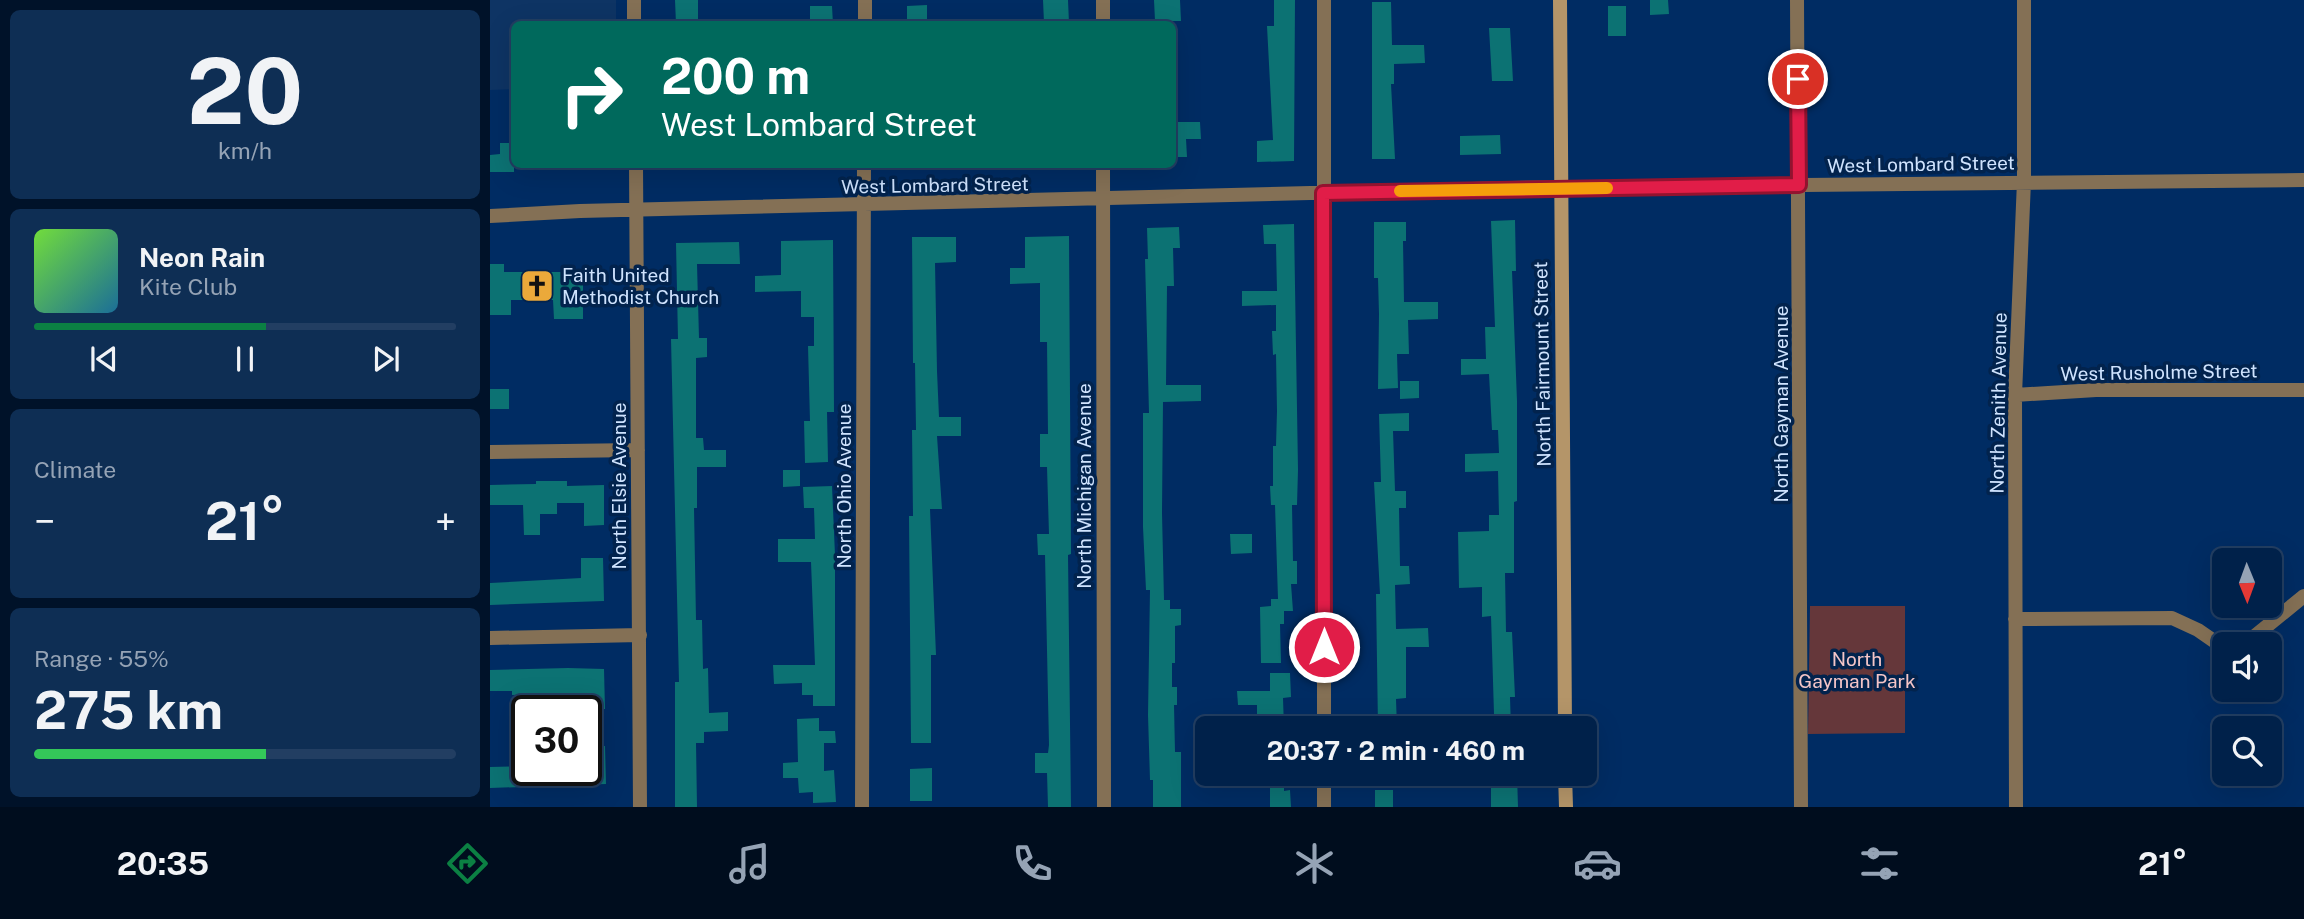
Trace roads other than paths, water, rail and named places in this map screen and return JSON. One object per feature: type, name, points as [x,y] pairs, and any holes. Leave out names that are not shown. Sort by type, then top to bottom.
[{"type":"street","points":[[634,0],[634,21]]},
{"type":"street","points":[[865,0],[865,21]]},
{"type":"street","points":[[1103,0],[1103,21]]},
{"type":"street","points":[[1324,0],[1324,716]]},
{"type":"street","name":"North Fairmount Street","points":[[1560,0],[1565,716]]},
{"type":"street","name":"North Gayman Avenue","points":[[1797,0],[1801,807]]},
{"type":"street","name":"North Zenith Avenue","points":[[2016,807],[2015,395],[2024,181],[2024,0]]},
{"type":"street","name":"North Elsie Avenue","points":[[636,168],[640,807]]},
{"type":"street","name":"North Ohio Avenue","points":[[862,807],[864,168]]},
{"type":"street","name":"North Michigan Avenue","points":[[1103,168],[1104,807]]},
{"type":"street","name":"West Lombard Street","points":[[490,216],[1560,188],[2304,180]]},
{"type":"street","name":"West Rusholme Street","points":[[2015,395],[2096,390],[2304,390]]},
{"type":"street","points":[[490,452],[638,450]]},
{"type":"street","points":[[2260,632],[2304,596]]},
{"type":"street","points":[[2015,619],[2172,618],[2212,641]]},
{"type":"street","points":[[490,638],[640,635]]},
{"type":"street","points":[[1324,786],[1324,807]]},
{"type":"street","points":[[1565,786],[1566,807]]},
{"type":"place","name":"Faith United Methodist Church","points":[[537,286]]},
{"type":"park label","name":"North Gayman Park","points":[[1857,670]]}]
